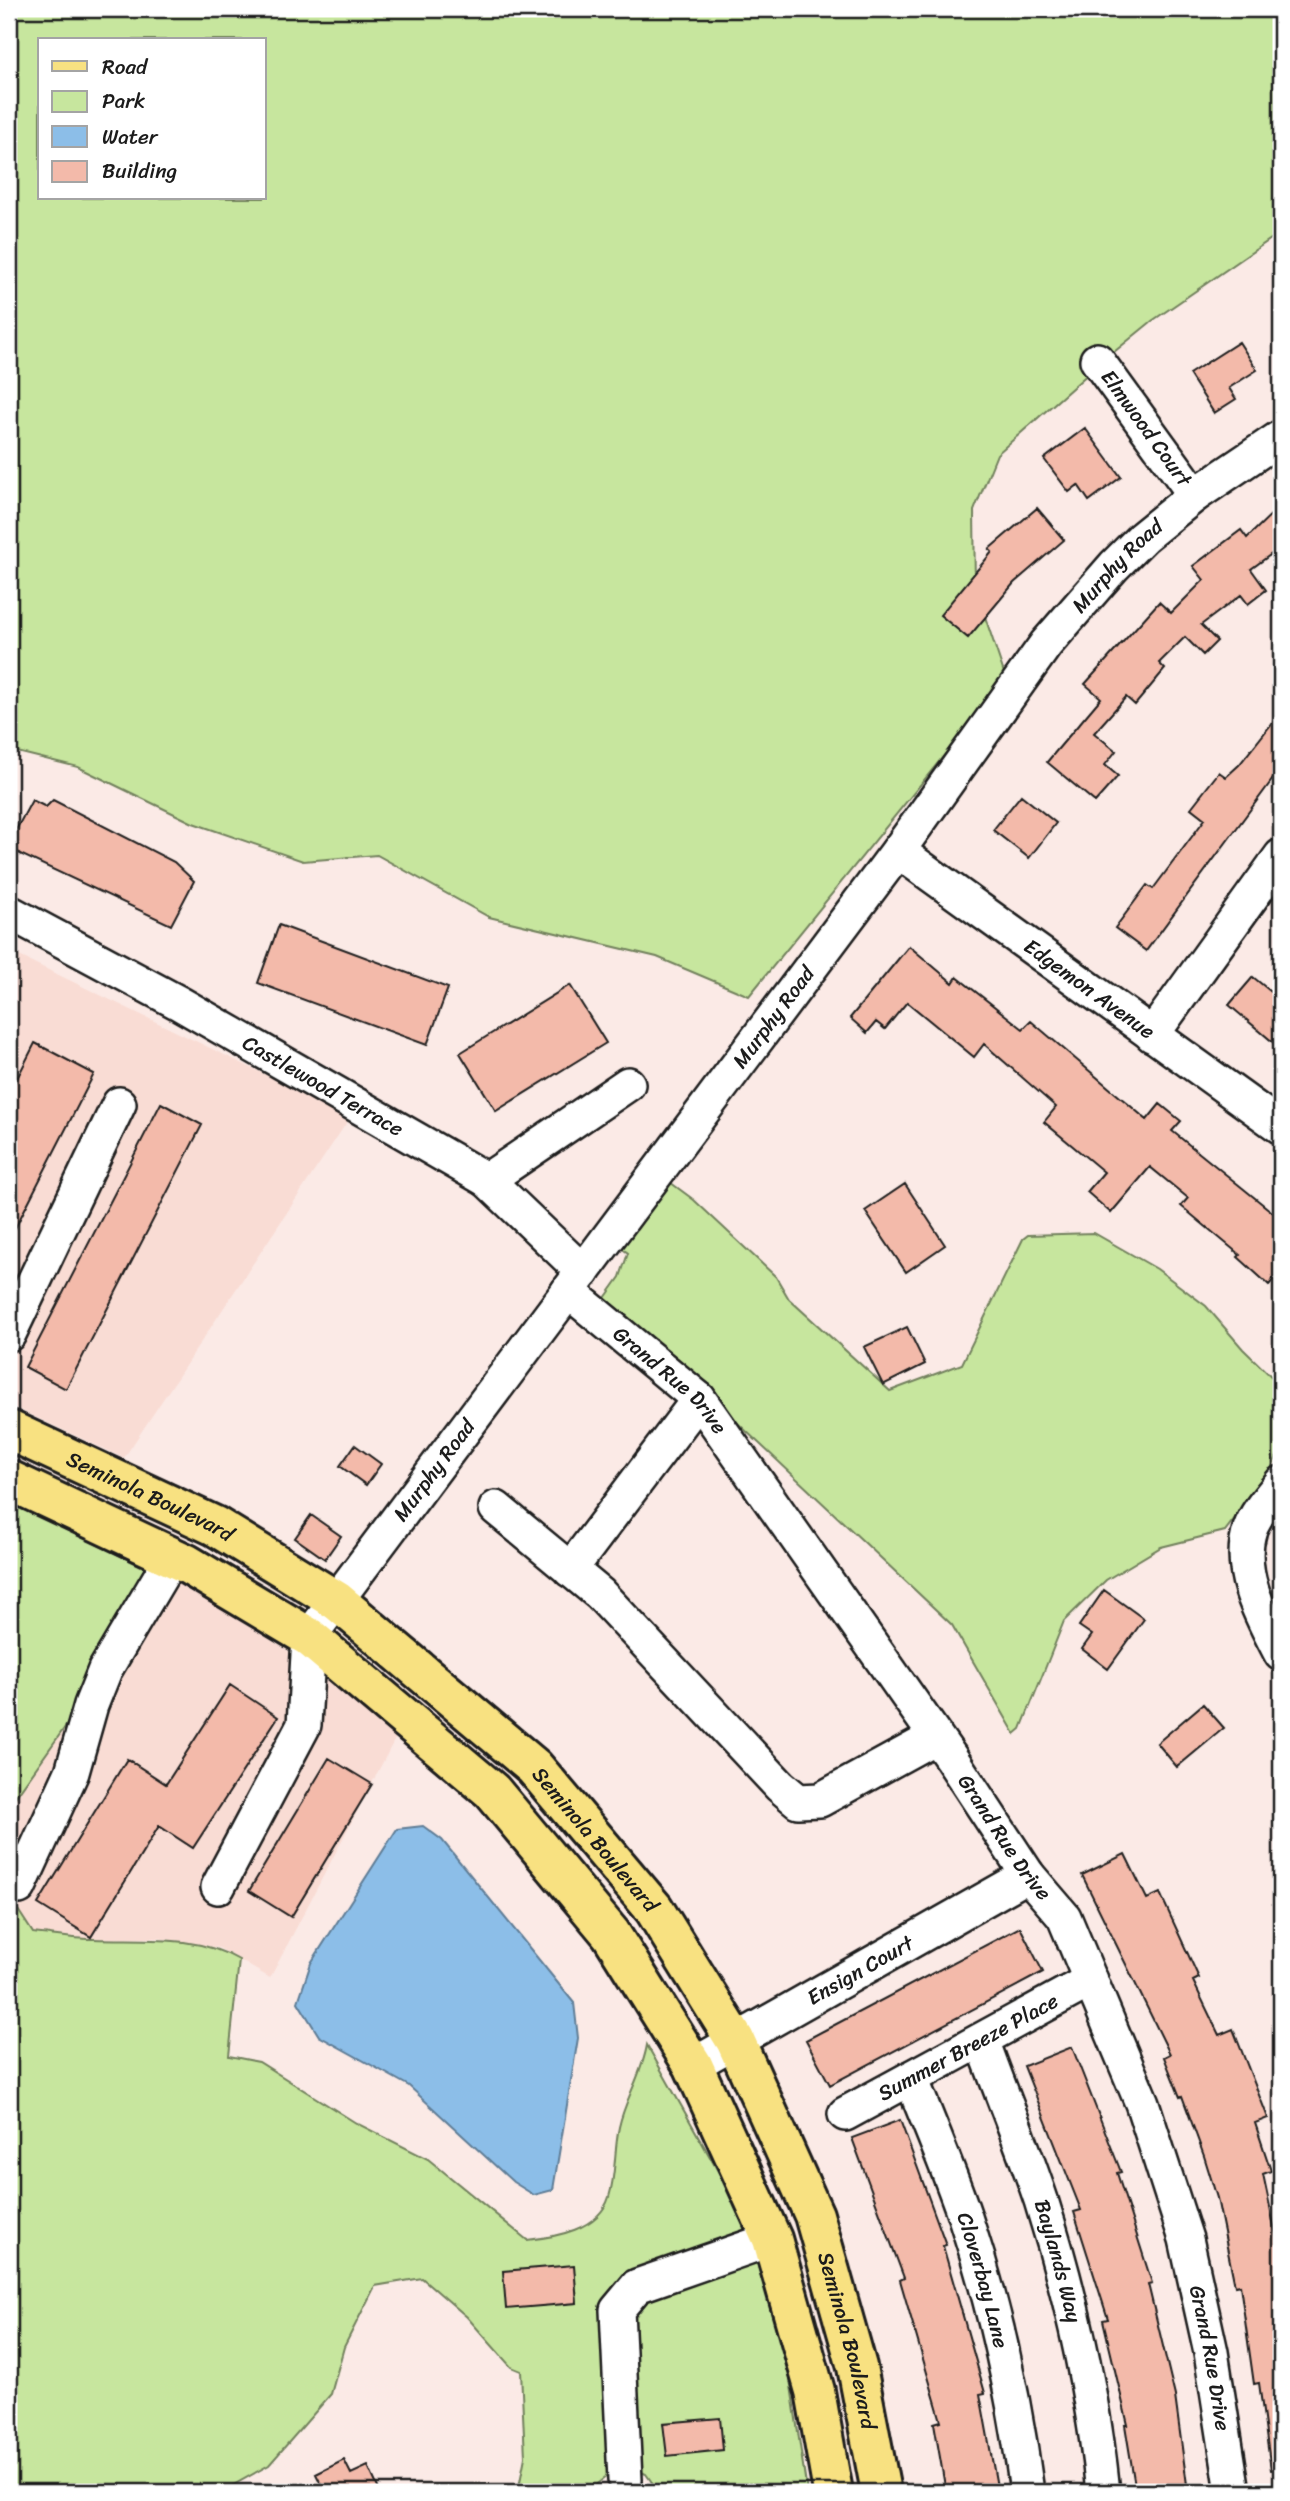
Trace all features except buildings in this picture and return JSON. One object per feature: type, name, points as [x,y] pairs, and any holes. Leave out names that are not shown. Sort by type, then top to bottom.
[{"type":"main road","name":"Seminola Boulevard","points":[[9,1430],[215,1526],[337,1601],[534,1767],[654,1909],[735,2040],[814,2215],[857,2367],[881,2492]]},
{"type":"main road","name":"Seminola Boulevard","points":[[9,1480],[172,1557],[309,1637],[492,1791],[611,1934],[693,2065],[772,2239],[815,2391],[833,2492]]},
{"type":"street","name":"Elmwood Court","points":[[1097,360],[1195,495]]},
{"type":"street","name":"Murphy Road","points":[[309,1637],[898,851],[1046,644],[1114,566],[1195,495],[1281,437]]},
{"type":"street","name":"Edgemon Avenue","points":[[898,851],[1281,1128]]},
{"type":"street","points":[[1152,1035],[1281,856]]},
{"type":"street","name":"Castlewood Terrace","points":[[9,912],[178,1003],[487,1180],[575,1282]]},
{"type":"street","points":[[487,1180],[628,1084]]},
{"type":"street","points":[[9,1334],[119,1104]]},
{"type":"street","name":"Grand Rue Drive","points":[[575,1282],[699,1399],[1028,1874],[1065,1917],[1142,2104],[1186,2239],[1212,2352],[1233,2492]]},
{"type":"street","points":[[570,1570],[699,1399]]},
{"type":"street","points":[[1281,1483],[1251,1528],[1247,1561],[1256,1608],[1281,1654]]},
{"type":"street","points":[[496,1508],[600,1594],[780,1786],[798,1801],[820,1800],[935,1737]]},
{"type":"street","points":[[19,1887],[72,1772],[91,1705],[105,1670],[172,1557]]},
{"type":"street","points":[[218,1887],[304,1725],[309,1637]]},
{"type":"street","name":"Ensign Court","points":[[693,2065],[1028,1874]]},
{"type":"street","name":"Summer Breeze Place","points":[[845,2114],[1091,1980]]},
{"type":"street","name":"Baylands Way","points":[[982,2040],[1041,2199],[1072,2310],[1096,2422],[1103,2492]]},
{"type":"street","name":"Cloverbay Lane","points":[[911,2078],[964,2216],[996,2324],[1019,2435],[1027,2492]]},
{"type":"street","points":[[625,2488],[617,2310],[637,2286],[772,2239]]},
{"type":"shaded area","points":[[9,951],[351,1116],[124,1458],[9,1405]]},
{"type":"shaded area","points":[[154,1572],[202,1596],[315,1668],[396,1737],[270,1978],[219,1948],[158,1938],[92,1939],[33,1933],[9,1896],[9,1806],[80,1706]]},
{"type":"green space","points":[[9,9],[1281,9],[1281,232],[1152,321],[1109,356],[1101,344],[1081,358],[1090,372],[997,454],[974,511],[975,587],[1006,679],[749,996],[657,957],[489,917],[377,855],[303,861],[193,823],[78,767],[9,750]]},
{"type":"green space","points":[[667,1180],[694,1200],[776,1277],[789,1299],[890,1391],[962,1364],[1023,1239],[1028,1235],[1094,1233],[1157,1269],[1206,1306],[1243,1349],[1281,1386],[1281,1448],[1268,1475],[1225,1531],[1161,1547],[1106,1580],[1064,1621],[1021,1729],[1015,1734],[952,1625],[605,1298],[620,1277],[628,1253],[617,1245]]},
{"type":"green space","points":[[9,1502],[154,1572],[80,1706],[9,1806]]},
{"type":"green space","points":[[9,1896],[33,1933],[86,1939],[187,1942],[239,1960],[229,2056],[259,2062],[356,2123],[428,2159],[527,2240],[575,2230],[596,2217],[604,2208],[611,2189],[622,2117],[647,2045],[741,2212],[748,2236],[634,2275],[612,2472],[597,2484],[592,2492],[518,2492],[525,2457],[521,2371],[511,2367],[467,2317],[422,2278],[375,2286],[344,2347],[331,2394],[269,2465],[221,2492],[9,2492]]},
{"type":"green space","points":[[755,2257],[787,2359],[807,2492],[659,2492],[646,2474],[637,2470],[629,2313],[644,2295]]},
{"type":"water","points":[[423,1826],[442,1840],[574,2003],[578,2038],[553,2190],[534,2195],[513,2182],[409,2086],[319,2036],[298,2002],[311,1963],[397,1829]]}]
